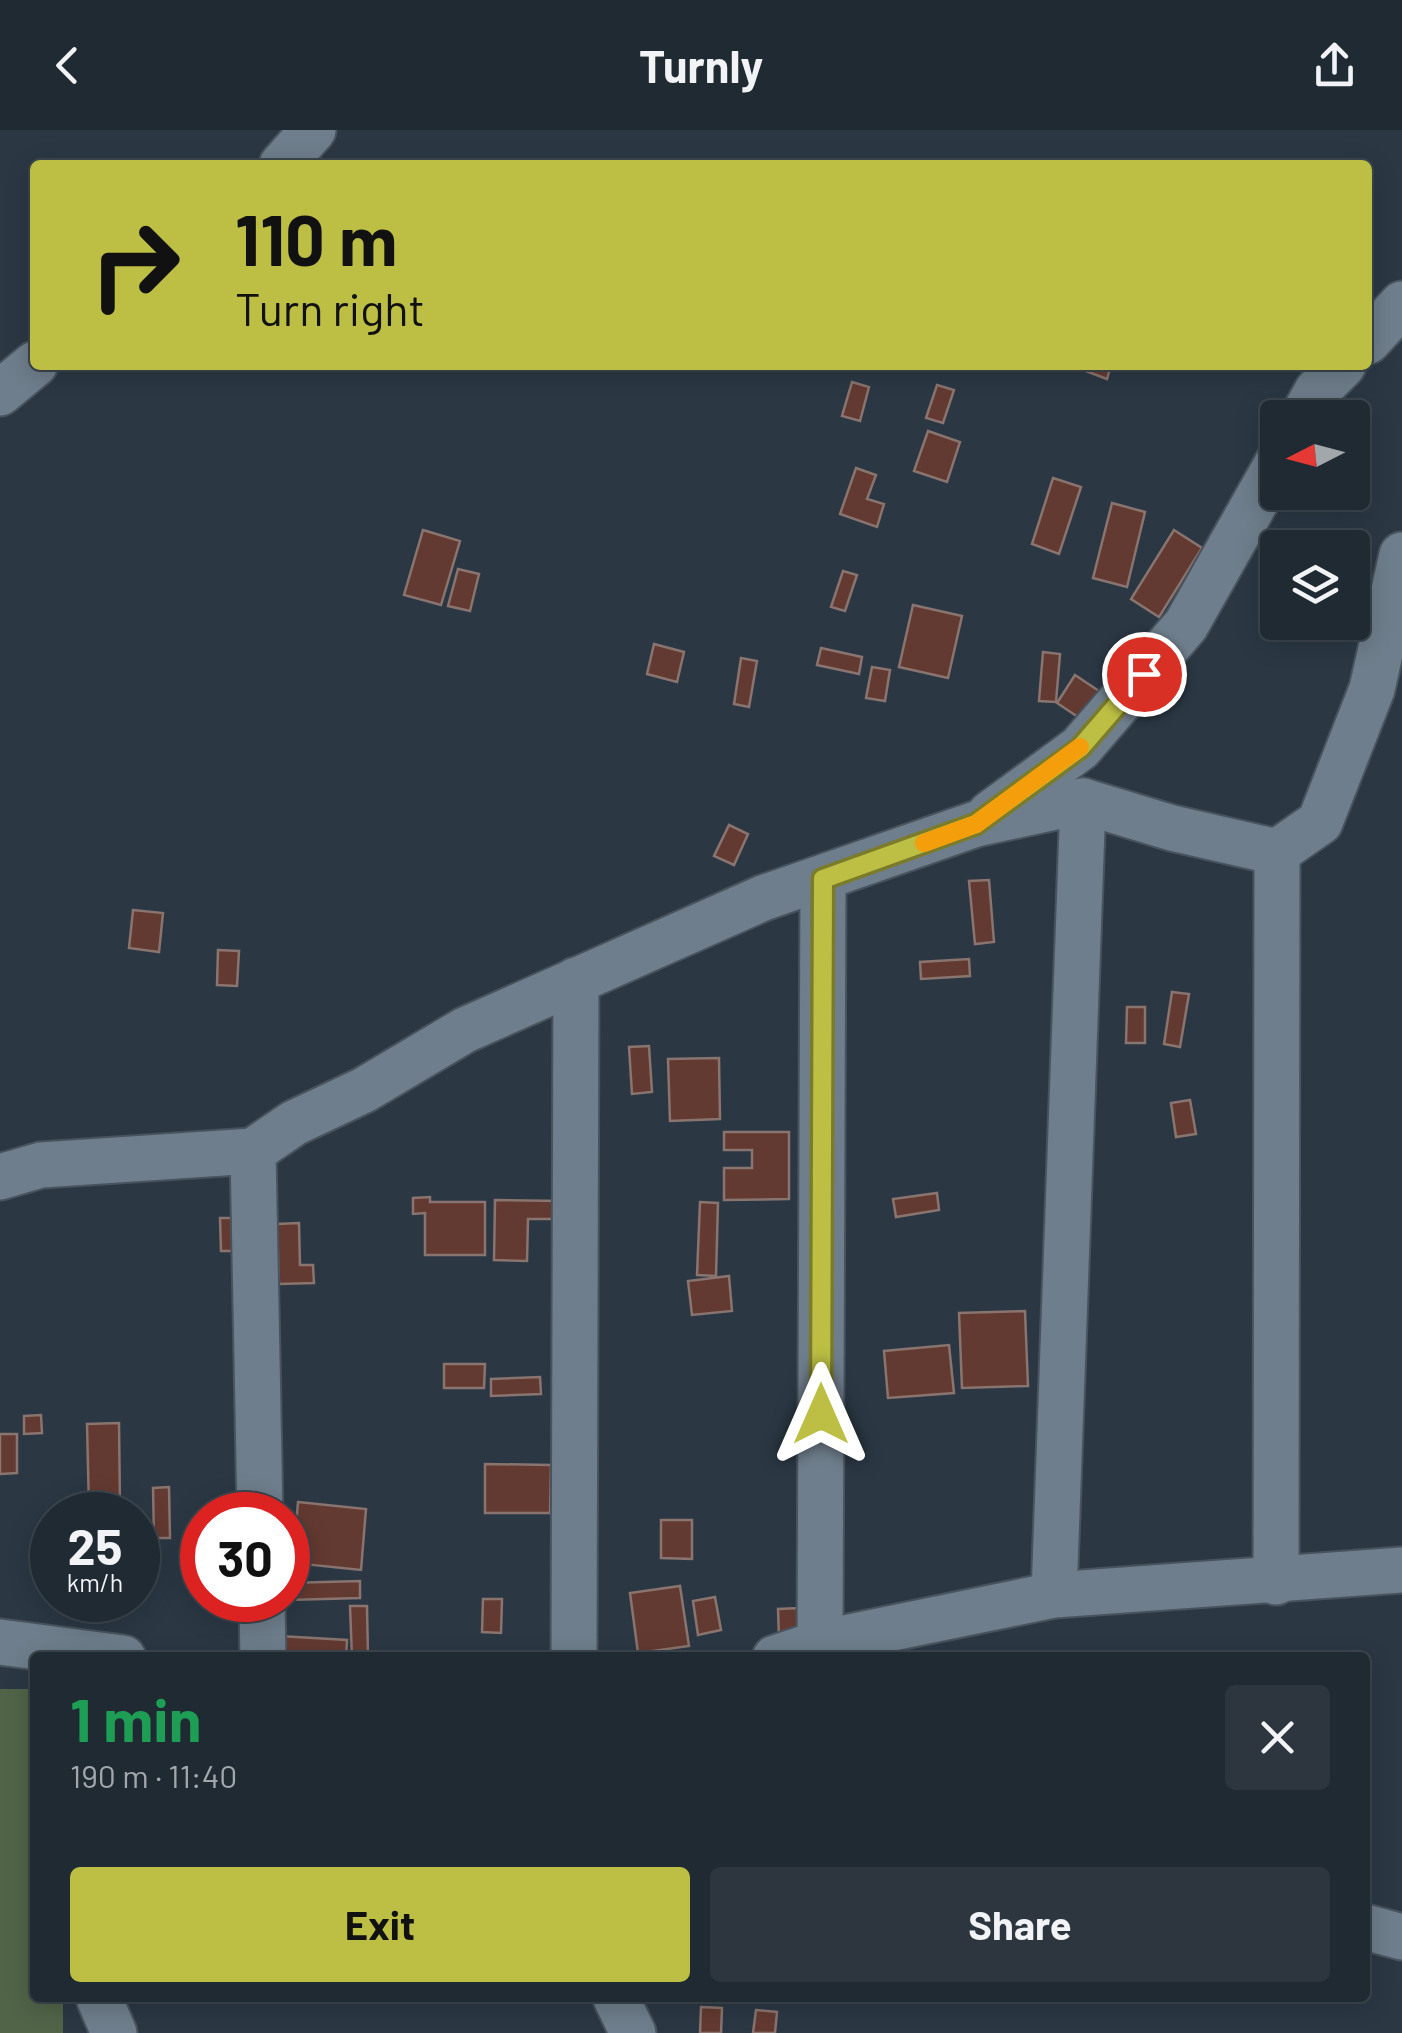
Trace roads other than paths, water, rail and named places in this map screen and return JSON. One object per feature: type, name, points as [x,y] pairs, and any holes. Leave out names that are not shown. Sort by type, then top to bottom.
[{"type":"street","points":[[286,160],[313,130]]},
{"type":"street","points":[[1372,336],[1402,304]]},
{"type":"street","points":[[0,393],[30,368]]},
{"type":"street","points":[[1312,400],[1338,370]]},
{"type":"street","points":[[976,824],[1080,748],[1186,625],[1260,494]]},
{"type":"street","points":[[0,1177],[41,1165],[253,1152],[294,1122],[364,1090],[465,1030],[763,898],[976,824],[1083,801],[1277,852],[1320,822],[1372,689],[1402,554]]},
{"type":"street","points":[[1054,1595],[1083,801]]},
{"type":"street","points":[[1276,1582],[1277,852]]},
{"type":"street","points":[[820,1643],[823,879]]},
{"type":"street","points":[[574,1652],[576,980]]},
{"type":"street","points":[[253,1152],[260,1492]]},
{"type":"street","points":[[793,1652],[820,1643],[1054,1595],[1402,1570]]},
{"type":"street","points":[[262,1622],[263,1652]]},
{"type":"street","points":[[0,1642],[75,1652]]},
{"type":"street","points":[[1370,1928],[1402,1937]]},
{"type":"street","points":[[101,2002],[114,2033]]},
{"type":"street","points":[[618,2002],[632,2033]]}]
